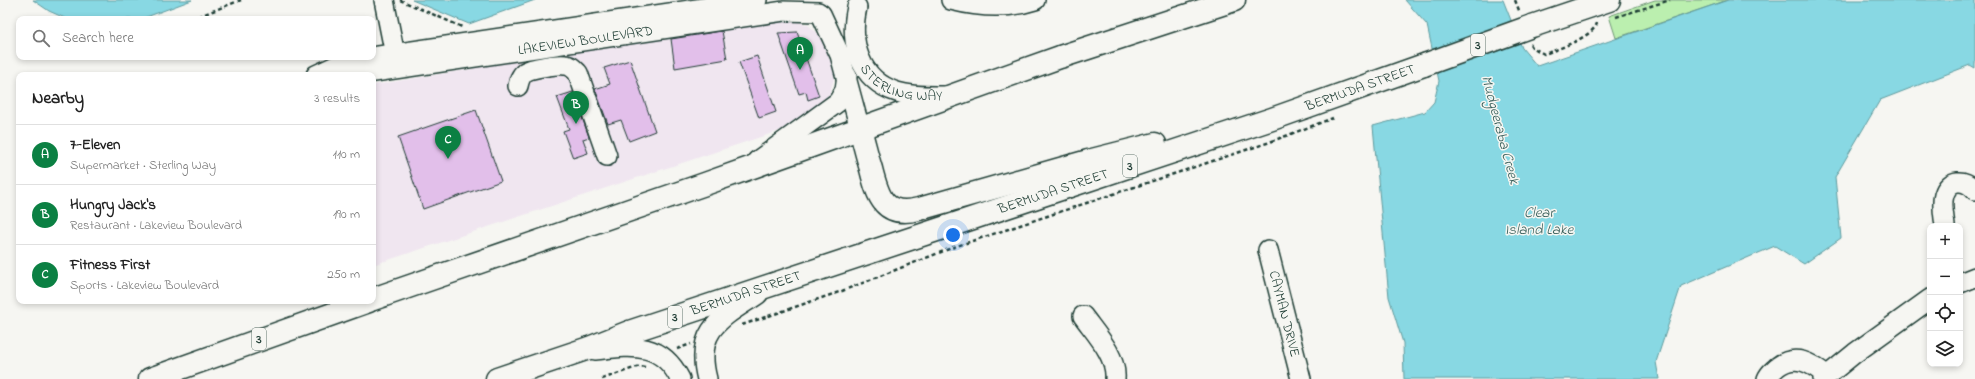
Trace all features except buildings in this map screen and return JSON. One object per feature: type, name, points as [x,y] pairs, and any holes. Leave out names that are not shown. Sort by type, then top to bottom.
[{"type":"main road","points":[[376,299],[860,130],[1060,57],[1234,0]]},
{"type":"main road","name":"BERMUDA STREET","points":[[496,379],[580,352],[629,332],[1272,119],[1532,26],[1609,13]]},
{"type":"main road","points":[[860,130],[880,198],[891,208],[907,212],[992,190],[1113,154],[1202,133],[1272,119]]},
{"type":"main road","name":"3","points":[[150,379],[361,304]]},
{"type":"street","points":[[384,0],[396,61]]},
{"type":"street","points":[[741,17],[755,0]]},
{"type":"street","name":"LAKEVIEW BOULEVARD","points":[[640,25],[755,0]]},
{"type":"street","points":[[951,0],[967,4],[1010,6],[1035,0]]},
{"type":"street","name":"LAKEVIEW BOULEVARD","points":[[363,72],[396,61],[474,42],[640,25],[741,17],[789,10],[816,9],[830,18],[840,18],[849,14],[860,3]]},
{"type":"street","name":"STERLING WAY","points":[[860,3],[854,22],[855,43],[864,68],[873,79],[885,87],[905,94],[956,96]]},
{"type":"street","name":"STERLING WAY","points":[[816,9],[836,43],[860,130]]},
{"type":"street","name":"LAKEVIEW BOULEVARD","points":[[322,72],[342,63],[396,61]]},
{"type":"street","points":[[518,86],[521,76],[526,71],[566,65],[572,67],[580,79],[606,156]]},
{"type":"street","points":[[743,171],[832,107],[843,95],[846,76]]},
{"type":"street","points":[[1945,223],[1942,204],[1944,193],[1952,184],[1961,180],[1967,182],[1975,190]]},
{"type":"street","name":"CAYMAN DRIVE","points":[[1268,250],[1301,379]]},
{"type":"street","points":[[1963,282],[1975,277]]},
{"type":"street","points":[[701,377],[704,350],[713,326],[770,285]]},
{"type":"street","points":[[1767,379],[1769,374],[1782,363],[1798,359],[1810,362],[1824,377],[1927,301]]},
{"type":"street","points":[[1083,316],[1110,354],[1116,370],[1115,379]]},
{"type":"street","points":[[580,352],[629,346],[640,347],[655,352],[666,359],[674,368],[680,379]]},
{"type":"path","points":[[200,16],[241,0]]},
{"type":"path","points":[[400,0],[474,42]]},
{"type":"path","points":[[1597,22],[1609,13],[1670,0]]},
{"type":"path","points":[[736,329],[742,325],[842,291],[954,247],[1267,143],[1337,116]]},
{"type":"path","points":[[674,351],[685,345],[696,343]]},
{"type":"path","points":[[602,379],[640,366],[650,368]]},
{"type":"shaded area","points":[[792,20],[808,25],[820,35],[836,72],[828,99],[791,127],[376,264],[376,85],[471,69],[481,64]]},
{"type":"green space","points":[[1655,0],[1728,0],[1616,38],[1609,16]]},
{"type":"water","points":[[33,0],[192,0],[149,16],[60,16],[49,11]]},
{"type":"water","points":[[412,0],[535,0],[469,24]]},
{"type":"water","name":"Clear Island Lake","points":[[1405,0],[1503,0],[1522,48],[1537,66],[1728,0],[1975,0],[1975,68],[1970,65],[1880,100],[1835,177],[1841,238],[1804,264],[1775,246],[1681,286],[1656,362],[1659,379],[1404,379],[1403,343],[1389,297],[1373,126],[1425,112],[1434,102],[1439,81],[1427,25]]},
{"type":"place","name":"7-Eleven","points":[[800,70]]},
{"type":"place","name":"Hungry Jack's","points":[[576,124]]},
{"type":"place","name":"Fitness First","points":[[448,159]]},
{"type":"water label","name":"Mudgeeraba Creek","points":[[1500,130]]}]
